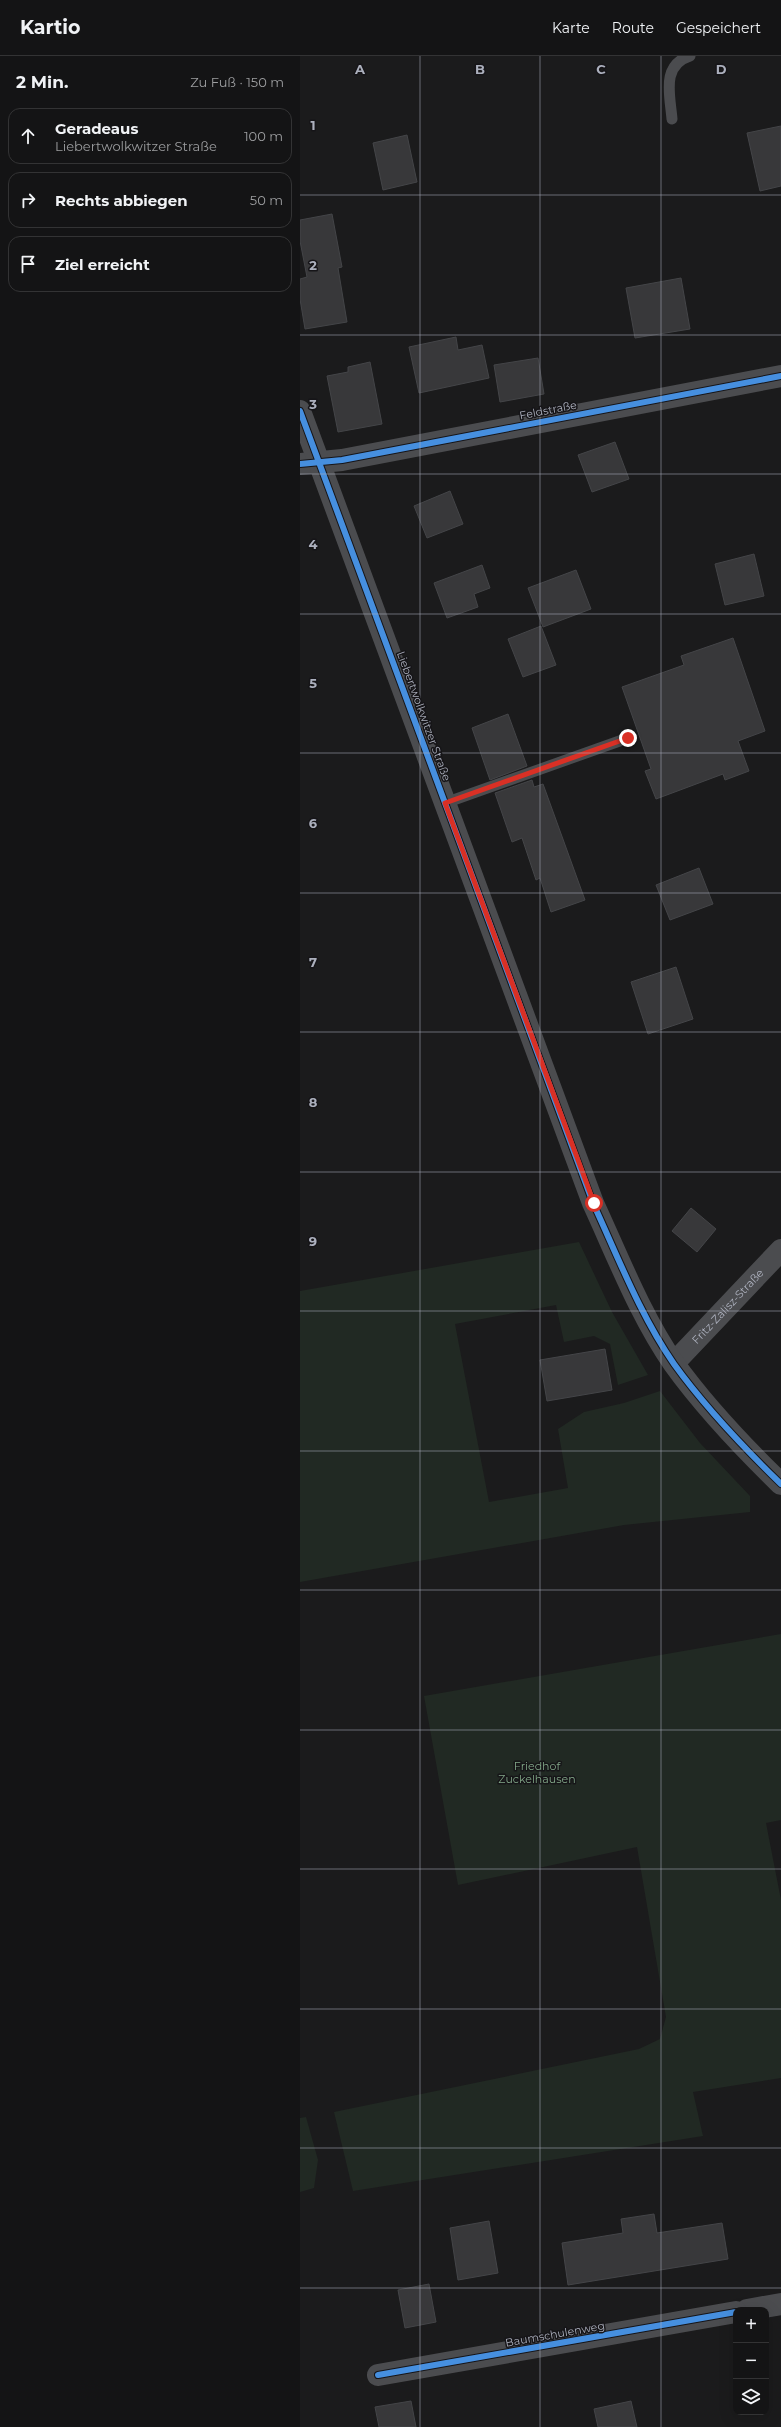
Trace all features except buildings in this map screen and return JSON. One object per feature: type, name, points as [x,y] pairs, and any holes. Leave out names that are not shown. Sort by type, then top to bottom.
[{"type":"street","name":"Feldstraße","points":[[309,463],[342,460],[781,376]]},
{"type":"street","name":"Liebertwolkwitzer Straße","points":[[300,411],[309,463],[445,803],[594,1203],[636,1297],[674,1363],[742,1446],[781,1484]]},
{"type":"street","name":"Fritz-Zalisz-Straße","points":[[674,1363],[781,1250]]},
{"type":"street","points":[[764,2307],[781,2304]]},
{"type":"street","name":"Baumschulenweg","points":[[378,2375],[733,2313]]},
{"type":"lane","points":[[672,119],[669,83],[672,70],[678,60],[690,56]]},
{"type":"lane","points":[[445,803],[628,738]]},
{"type":"green space","points":[[579,1242],[612,1312],[648,1375],[618,1385],[610,1344],[594,1336],[564,1342],[556,1305],[455,1324],[489,1502],[568,1488],[558,1429],[584,1412],[624,1403],[660,1391],[700,1443],[750,1496],[750,1512],[624,1525],[300,1582],[300,1291]]},
{"type":"green space","name":"Friedhof Zuckelhausen","points":[[781,1634],[781,1820],[766,1823],[781,1900],[781,2078],[693,2092],[703,2136],[353,2191],[334,2112],[639,2049],[660,2039],[666,2017],[637,1847],[458,1885],[424,1696]]},
{"type":"green space","points":[[306,2117],[318,2160],[314,2188],[300,2192],[300,2118]]},
{"type":"cycle path","points":[[300,464],[342,460],[781,376]]},
{"type":"cycle path","points":[[300,411],[593,1203],[640,1306],[674,1364],[698,1396],[781,1484]]},
{"type":"cycle path","points":[[378,2375],[733,2313]]},
{"type":"route","points":[[594,1203],[445,803],[628,738]]}]
